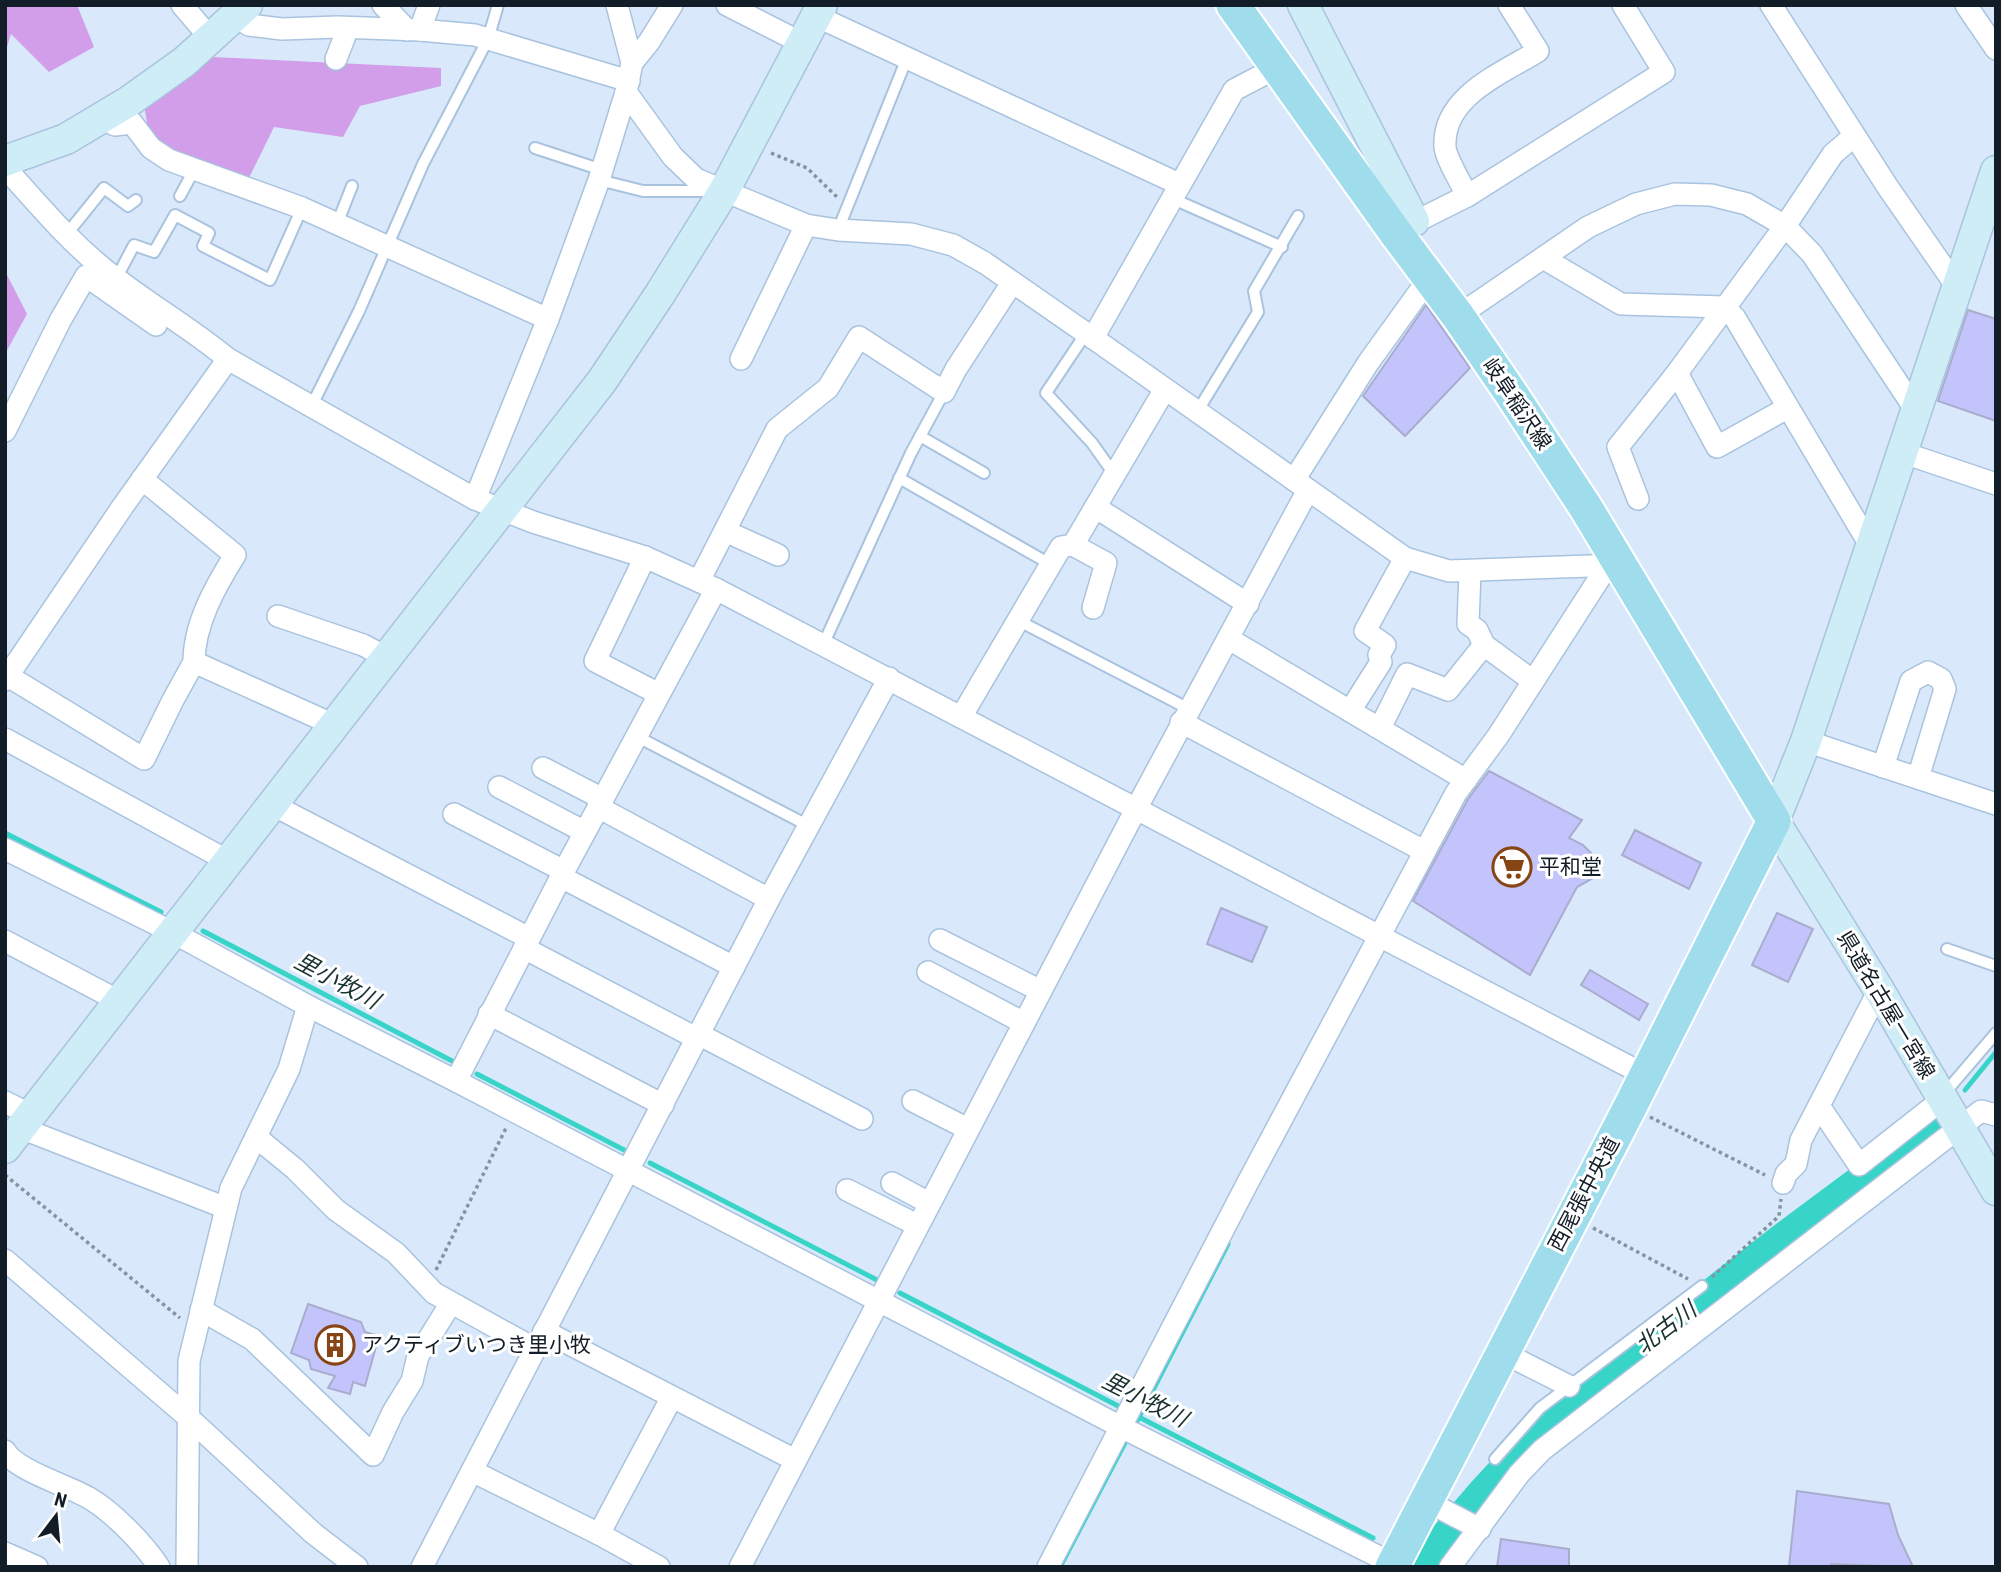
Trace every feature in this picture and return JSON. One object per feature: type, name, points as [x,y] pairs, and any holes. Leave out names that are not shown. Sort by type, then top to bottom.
[{"type":"main road","name":"岐阜稲沢線","points":[[1233,5],[1404,227],[1430,277],[1510,392],[1774,821]]},
{"type":"main road","name":"西尾張中央道","points":[[1393,1566],[1436,1506],[1502,1352],[1630,1107],[1774,821]]},
{"type":"street","points":[[182,5],[211,39]]},
{"type":"street","points":[[383,5],[413,30]]},
{"type":"street","points":[[413,30],[429,5]]},
{"type":"street","points":[[617,5],[629,79],[673,157],[696,179],[806,225],[838,230],[911,234],[954,245],[1090,335],[1405,558],[1449,571],[1614,565]]},
{"type":"street","points":[[488,504],[548,319],[600,175],[629,79],[672,5]]},
{"type":"street","points":[[727,5],[802,43]]},
{"type":"street","points":[[1303,5],[1404,227],[1468,196],[1664,72],[1623,5]]},
{"type":"street","points":[[1468,196],[1445,149],[1447,132],[1456,109],[1466,95],[1538,51],[1509,5]]},
{"type":"street","points":[[1771,5],[1854,136],[1957,287]]},
{"type":"street","points":[[1966,5],[1996,48]]},
{"type":"street","points":[[5,161],[66,139],[142,92],[184,62],[241,10],[249,25],[282,29],[413,30],[475,35],[629,79]]},
{"type":"street","points":[[226,1208],[15,1123],[119,1001],[273,805],[386,657],[488,504],[602,381],[724,191],[819,11],[907,58],[1175,191]]},
{"type":"street","points":[[336,60],[348,28]]},
{"type":"street","points":[[1090,335],[1234,90],[1279,67]]},
{"type":"street","points":[[132,123],[140,107],[142,92]]},
{"type":"street","points":[[100,117],[115,125],[132,123]]},
{"type":"street","points":[[132,123],[151,148],[169,160],[302,208],[548,319]]},
{"type":"street","points":[[1638,499],[1618,447],[1677,373],[1785,226],[1832,154],[1854,136]]},
{"type":"street","points":[[5,168],[66,235],[116,279],[228,359],[488,504],[533,522],[645,557],[708,585],[1645,1075]]},
{"type":"street","points":[[1774,821],[1805,741],[1996,171]]},
{"type":"street","points":[[1458,316],[1588,227],[1636,204],[1675,194],[1711,195],[1747,204],[1785,226],[1812,254],[1915,409]]},
{"type":"street","points":[[741,359],[806,225]]},
{"type":"street","points":[[1543,258],[1621,304],[1724,307],[1735,317],[1870,545]]},
{"type":"street","points":[[5,431],[61,319],[86,276],[157,326],[186,328]]},
{"type":"street","points":[[740,1567],[1185,716],[1248,604],[1301,485],[1368,363],[1430,277]]},
{"type":"street","points":[[456,1081],[526,943],[659,694],[708,585],[725,531],[777,429],[828,388],[859,337],[944,392],[1012,283]]},
{"type":"street","points":[[142,479],[235,555],[219,581],[202,619],[194,643],[194,662],[144,759],[7,678],[142,479],[228,359]]},
{"type":"street","points":[[1677,373],[1717,447],[1787,408]]},
{"type":"street","points":[[1073,545],[1165,389]]},
{"type":"street","points":[[1902,452],[1996,484]]},
{"type":"street","points":[[1095,507],[1248,604]]},
{"type":"street","points":[[725,531],[778,555]]},
{"type":"street","points":[[961,717],[1060,547],[1073,545],[1106,563],[1093,608]]},
{"type":"street","points":[[645,557],[596,661],[659,694]]},
{"type":"street","points":[[1350,710],[1381,662],[1379,654],[1385,645],[1365,631],[1405,558]]},
{"type":"street","points":[[1048,1567],[1247,1184],[1456,793],[1614,565]]},
{"type":"street","points":[[1470,571],[1468,624],[1477,630],[1484,645],[1534,681]]},
{"type":"street","points":[[278,616],[363,645],[386,657]]},
{"type":"street","points":[[1229,639],[1466,779]]},
{"type":"street","points":[[1380,728],[1406,674],[1448,690],[1484,645]]},
{"type":"street","points":[[194,662],[334,725]]},
{"type":"street","points":[[1883,767],[1911,681],[1928,673],[1941,679],[1945,689],[1918,778]]},
{"type":"street","points":[[422,1567],[769,899],[889,678]]},
{"type":"street","points":[[1185,716],[1424,851]]},
{"type":"street","points":[[5,739],[228,860]]},
{"type":"street","points":[[1805,741],[1995,802]]},
{"type":"street","points":[[542,768],[769,899]]},
{"type":"street","points":[[499,787],[585,832]]},
{"type":"street","points":[[273,805],[699,1037],[862,1119]]},
{"type":"street","points":[[454,814],[734,967]]},
{"type":"street","name":"県道名古屋一宮線","points":[[1774,821],[1879,990],[1996,1189]]},
{"type":"street","points":[[5,849],[172,932],[308,1006],[878,1300],[1127,1417],[1393,1566]]},
{"type":"street","points":[[940,940],[1041,990]]},
{"type":"street","points":[[5,941],[119,1001]]},
{"type":"street","points":[[928,972],[1024,1023]]},
{"type":"street","points":[[1783,1184],[1786,1174],[1796,1164],[1801,1139],[1879,990]]},
{"type":"street","points":[[187,1567],[189,1361],[195,1331],[231,1188],[289,1069],[308,1006]]},
{"type":"street","points":[[489,1014],[663,1105]]},
{"type":"street","points":[[1819,1106],[1859,1165],[1942,1098]]},
{"type":"street","points":[[913,1101],[968,1129]]},
{"type":"street","points":[[1450,1567],[1476,1526],[1542,1450],[1981,1111],[1996,1115]]},
{"type":"street","points":[[256,1137],[295,1169],[336,1210],[396,1253],[435,1293],[451,1303],[672,1397],[795,1460]]},
{"type":"street","points":[[892,1183],[929,1203]]},
{"type":"street","points":[[847,1190],[917,1225]]},
{"type":"street","points":[[5,1260],[189,1418],[313,1533],[357,1567]]},
{"type":"street","points":[[201,1310],[252,1339],[373,1455],[393,1412],[412,1381],[418,1356],[451,1303]]},
{"type":"street","points":[[1502,1352],[1569,1386]]},
{"type":"street","points":[[599,1534],[672,1397]]},
{"type":"street","points":[[5,1451],[23,1467],[91,1499],[124,1528],[159,1567]]},
{"type":"street","points":[[472,1471],[659,1567]]},
{"type":"street","points":[[1436,1506],[1476,1526]]},
{"type":"street","points":[[5,1553],[37,1567]]},
{"type":"lane","points":[[312,405],[354,323],[422,164],[488,39],[498,5]]},
{"type":"lane","points":[[838,230],[849,209],[907,58]]},
{"type":"lane","points":[[535,148],[643,191],[724,191]]},
{"type":"lane","points":[[180,196],[194,170]]},
{"type":"lane","points":[[337,224],[352,186]]},
{"type":"lane","points":[[66,235],[104,188],[128,206],[136,200]]},
{"type":"lane","points":[[1175,191],[1282,247]]},
{"type":"lane","points":[[116,279],[134,245],[154,252],[176,215],[209,233],[203,246],[270,280],[302,208]]},
{"type":"lane","points":[[1197,412],[1258,312],[1254,291],[1298,216]]},
{"type":"lane","points":[[1090,335],[1046,393],[1092,443],[1114,474]]},
{"type":"lane","points":[[823,645],[899,478],[944,392]]},
{"type":"lane","points":[[920,436],[984,473]]},
{"type":"lane","points":[[899,478],[1051,564]]},
{"type":"lane","points":[[1017,620],[1185,716]]},
{"type":"lane","points":[[636,736],[809,825]]},
{"type":"lane","points":[[1947,948],[1996,966]]},
{"type":"lane","points":[[1942,1098],[1996,1033]]},
{"type":"lane","points":[[1495,1459],[1540,1408],[1702,1286]]},
{"type":"path","points":[[749,144],[807,168],[849,209]]},
{"type":"path","points":[[1630,1107],[1783,1184]]},
{"type":"path","points":[[428,1286],[514,1111]]},
{"type":"path","points":[[5,1175],[195,1331]]},
{"type":"path","points":[[1572,1218],[1702,1286],[1779,1216]]},
{"type":"shaded area","points":[[5,5],[77,5],[94,47],[49,72],[11,34],[5,53]]},
{"type":"shaded area","points":[[191,56],[441,68],[441,86],[360,106],[343,137],[274,127],[245,186],[151,148],[142,92]]},
{"type":"shaded area","points":[[5,271],[27,314],[5,354]]},
{"type":"building","points":[[1426,305],[1470,368],[1405,436],[1363,396]]},
{"type":"building","points":[[1968,310],[1996,319],[1996,421],[1938,401]]},
{"type":"building","name":"平和堂","points":[[1489,771],[1582,820],[1569,838],[1583,845],[1596,858],[1597,876],[1577,887],[1530,975],[1413,901],[1468,799]]},
{"type":"building","points":[[1635,830],[1701,863],[1689,889],[1622,855]]},
{"type":"building","points":[[1221,908],[1267,927],[1252,962],[1207,944]]},
{"type":"building","points":[[1777,913],[1813,929],[1788,982],[1752,965]]},
{"type":"building","points":[[1590,970],[1648,1004],[1639,1020],[1581,985]]},
{"type":"building","name":"アクティブいつき里小牧","points":[[308,1304],[361,1322],[365,1332],[379,1336],[365,1386],[353,1382],[350,1394],[328,1388],[335,1376],[311,1369],[309,1360],[291,1353]]},
{"type":"building","points":[[1797,1491],[1889,1504],[1898,1535],[1913,1567],[1831,1564],[1831,1567],[1789,1567]]},
{"type":"building","points":[[1501,1539],[1569,1549],[1569,1567],[1497,1567]]},
{"type":"waterway","name":"里小牧川","points":[[5,833],[161,912]]},
{"type":"waterway","name":"里小牧川","points":[[203,931],[454,1062]]},
{"type":"waterway","name":"北古川","points":[[1965,1090],[1996,1052]]},
{"type":"waterway","name":"里小牧川","points":[[477,1074],[630,1153]]},
{"type":"waterway","name":"北古川","points":[[1426,1567],[1442,1541],[1482,1494],[1566,1403],[1630,1358],[1913,1142],[1935,1120]]},
{"type":"waterway","name":"里小牧川","points":[[650,1163],[877,1280]]},
{"type":"waterway","points":[[1137,1421],[1228,1244]]},
{"type":"waterway","name":"里小牧川","points":[[900,1293],[1124,1409]]},
{"type":"waterway","name":"里小牧川","points":[[1133,1414],[1373,1538]]},
{"type":"waterway","points":[[1060,1567],[1128,1437]]},
{"type":"place","name":"平和堂","points":[[1512,867]]},
{"type":"place","name":"アクティブいつき里小牧","points":[[335,1345]]}]
